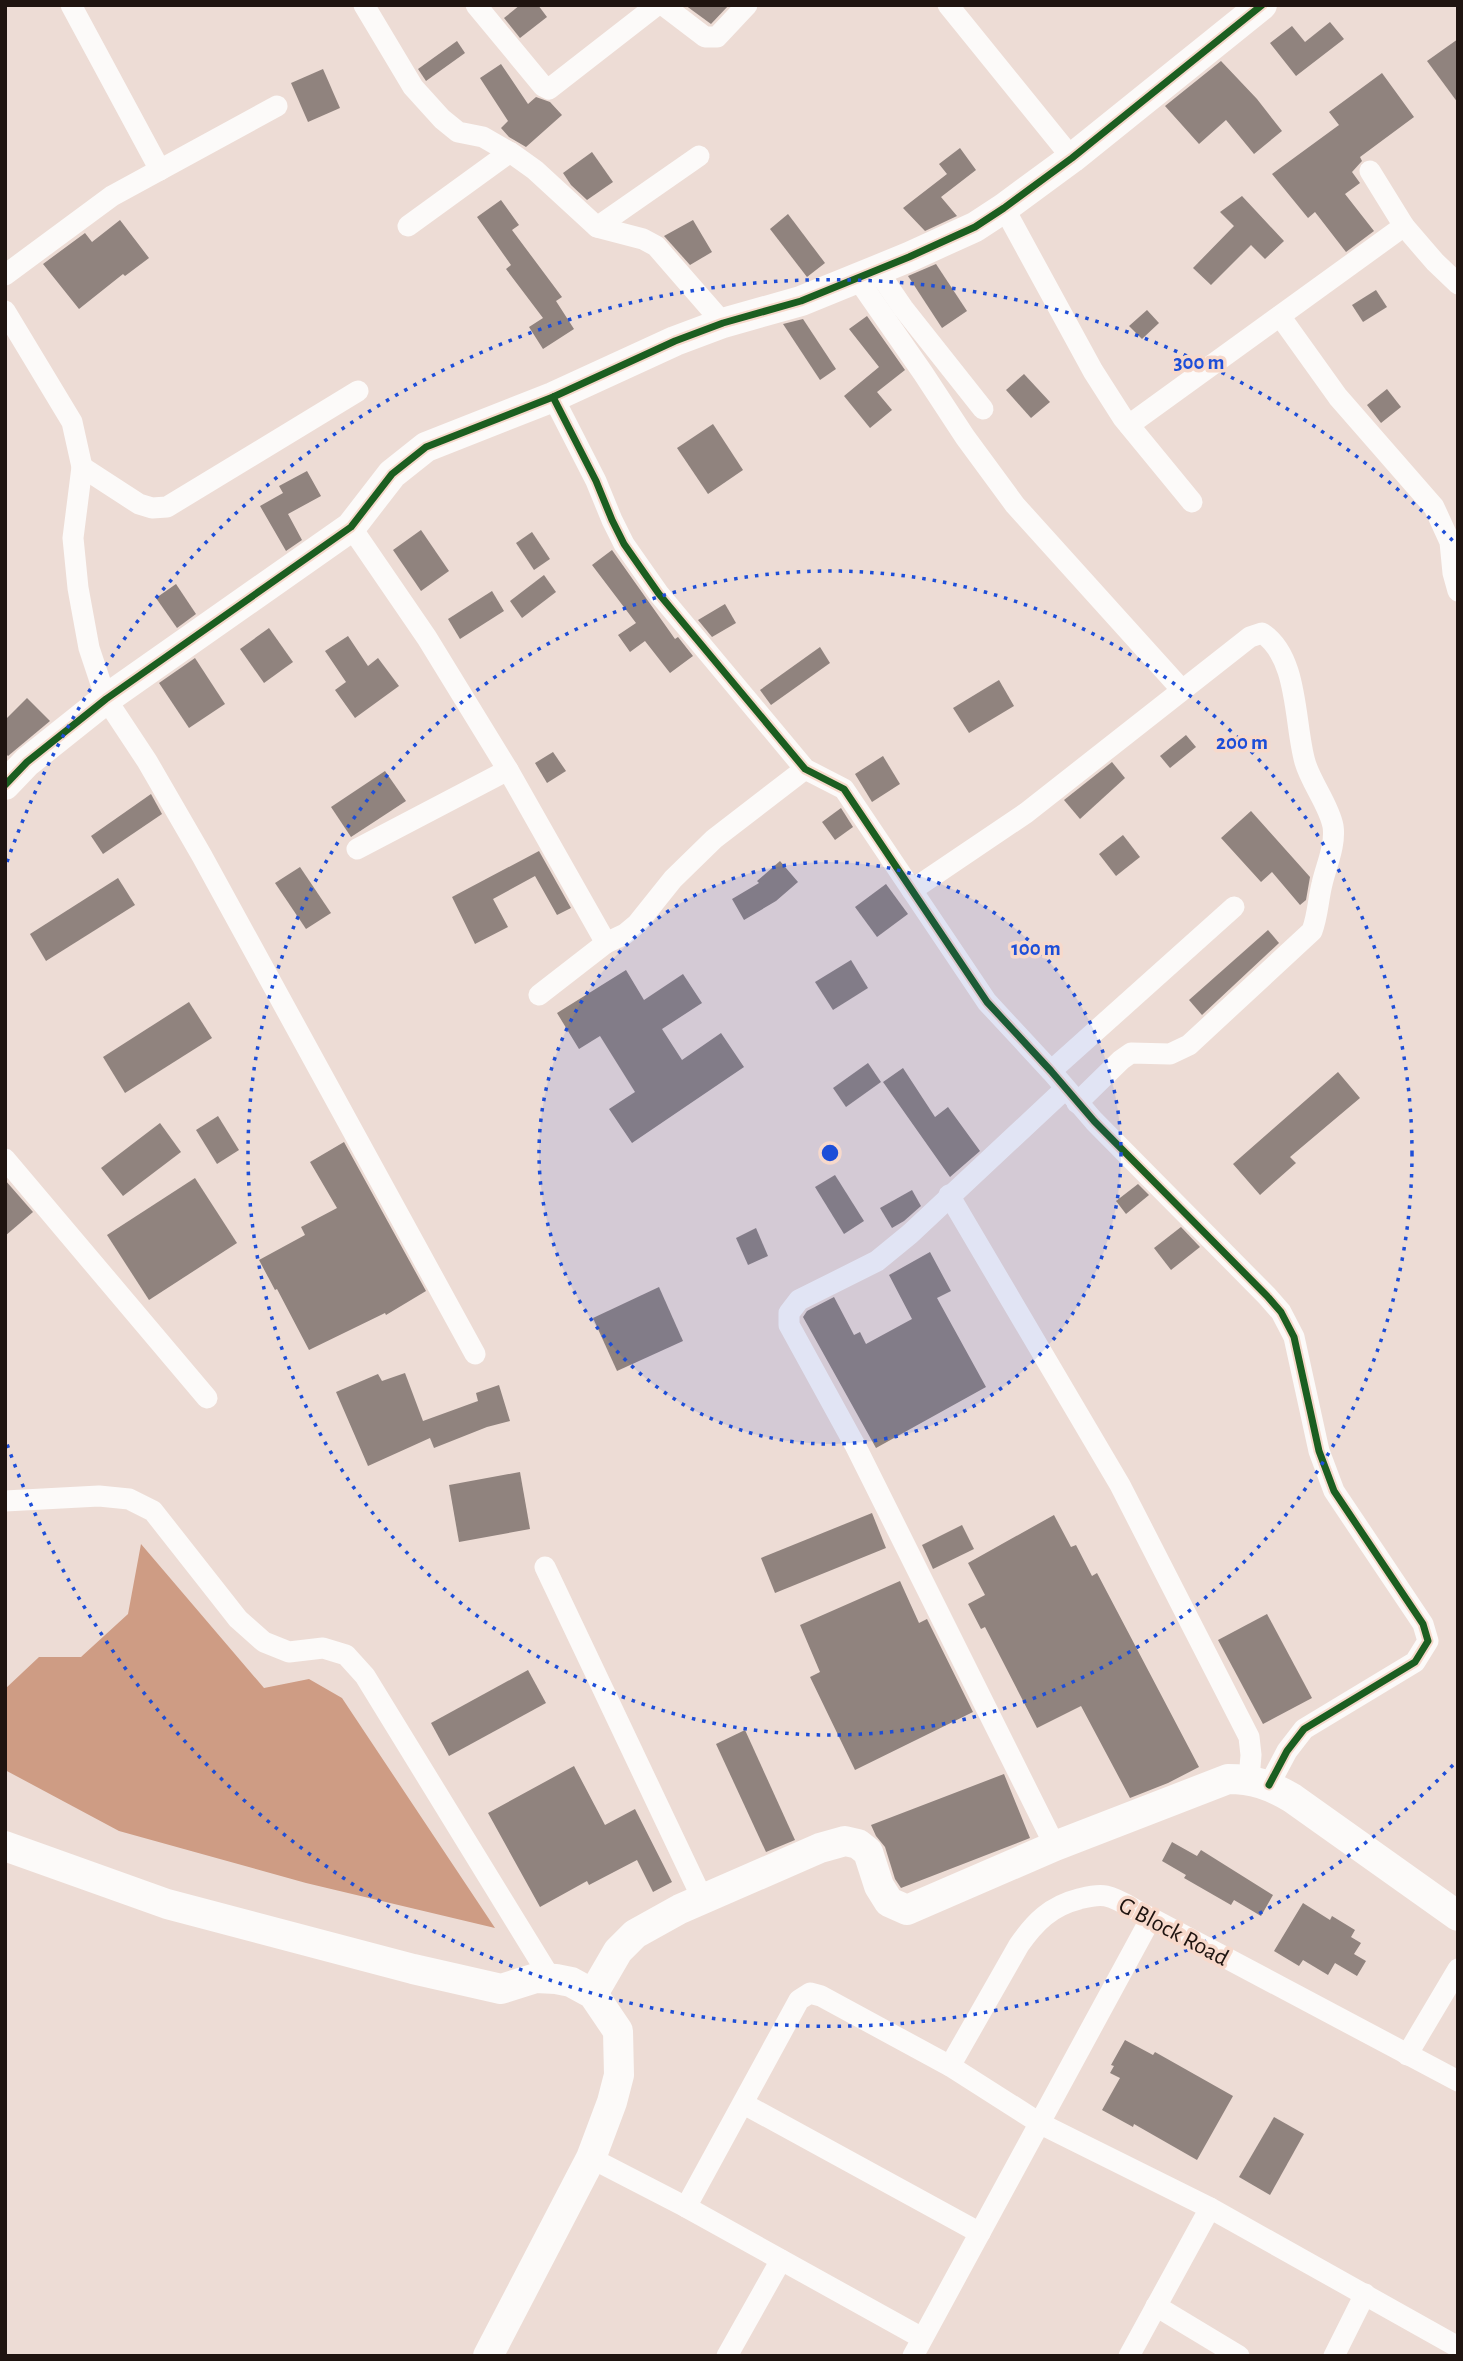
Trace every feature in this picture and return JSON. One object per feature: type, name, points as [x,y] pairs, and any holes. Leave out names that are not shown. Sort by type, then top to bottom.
[{"type":"street","points":[[71,5],[160,170]]},
{"type":"street","points":[[364,5],[413,87],[428,105],[458,132],[483,138],[510,152],[535,170],[597,227],[643,239],[656,246],[723,323]]},
{"type":"street","points":[[476,5],[543,86],[549,89],[657,5]]},
{"type":"street","points":[[663,5],[705,37],[717,37],[747,5]]},
{"type":"street","points":[[948,5],[1072,158]]},
{"type":"street","points":[[5,785],[27,762],[106,699],[351,527],[392,474],[426,447],[553,397],[675,341],[723,323],[801,301],[975,227],[1072,158],[1262,5]]},
{"type":"street","points":[[5,275],[112,196],[277,106]]},
{"type":"street","points":[[408,226],[510,152]]},
{"type":"street","points":[[597,227],[699,156]]},
{"type":"street","points":[[1370,171],[1404,226],[1458,284]]},
{"type":"street","points":[[1004,208],[1094,371],[1129,425],[1192,502]]},
{"type":"street","points":[[1129,425],[1404,226]]},
{"type":"street","points":[[867,274],[916,326],[984,409]]},
{"type":"street","points":[[867,274],[923,373],[965,438],[1015,505],[1182,690]]},
{"type":"street","points":[[1280,316],[1338,397],[1434,507],[1450,542],[1452,573],[1458,591]]},
{"type":"street","points":[[7,317],[72,422],[82,467],[74,538],[78,588],[89,648],[106,699],[147,761],[202,856],[475,1354]]},
{"type":"street","points":[[82,467],[139,504],[152,508],[167,507],[358,391]]},
{"type":"street","points":[[553,397],[596,481],[612,520],[659,594],[805,769],[844,789],[987,1002],[1071,1096],[1281,1312],[1294,1337],[1319,1451],[1334,1490],[1423,1624],[1428,1641],[1415,1662],[1304,1729],[1259,1782]]},
{"type":"street","points":[[351,527],[427,638],[508,770],[606,943]]},
{"type":"street","points":[[912,890],[1026,813],[1250,637],[1262,633],[1274,640],[1296,697],[1306,764],[1332,824],[1333,840],[1321,888],[1319,914],[1312,931],[1189,1045],[1170,1054],[1131,1053],[1121,1059],[949,1195],[910,1234],[877,1261],[799,1300],[789,1313],[789,1325],[856,1447],[1055,1846]]},
{"type":"street","points":[[539,995],[606,943],[625,934],[637,924],[673,880],[714,839],[805,769]]},
{"type":"street","points":[[357,849],[508,770]]},
{"type":"street","points":[[1051,1071],[1234,907]]},
{"type":"street","points":[[5,1159],[207,1398]]},
{"type":"street","points":[[949,1195],[1126,1497],[1249,1737],[1259,1782]]},
{"type":"street","points":[[5,1501],[99,1496],[129,1499],[153,1511],[238,1619],[264,1642],[289,1652],[323,1648],[346,1656],[365,1676],[551,1979]]},
{"type":"street","points":[[545,1567],[703,1900]]},
{"type":"street","points":[[593,1994],[618,1951],[635,1934],[680,1909],[820,1848],[845,1842],[858,1844],[868,1852],[878,1886],[888,1902],[907,1910],[1055,1846],[1228,1779],[1259,1782],[1292,1798],[1458,1916]]},
{"type":"street","points":[[5,1846],[167,1904],[413,1969],[501,1989],[536,1978],[551,1979],[571,1982],[593,1994],[618,2031],[619,2075],[591,2158],[488,2356]]},
{"type":"street","name":"G Block Road","points":[[950,2066],[1030,1929],[1050,1909],[1069,1901],[1107,1896],[1458,2081]]},
{"type":"street","points":[[591,2158],[781,2260],[917,2347],[1151,1918]]},
{"type":"street","points":[[1407,2055],[1458,1969]]},
{"type":"street","points":[[686,2207],[799,2000],[810,1993],[821,1996],[950,2066],[1041,2124],[1210,2208],[1458,2347]]},
{"type":"street","points":[[744,2104],[980,2233]]},
{"type":"street","points":[[1129,2356],[1210,2208]]},
{"type":"street","points":[[727,2356],[781,2260]]},
{"type":"street","points":[[1334,2356],[1365,2294]]},
{"type":"street","points":[[1156,2306],[1239,2356]]},
{"type":"shaded area","points":[[141,1544],[264,1688],[309,1679],[342,1698],[495,1928],[306,1883],[119,1831],[5,1770],[5,1689],[39,1657],[81,1657],[128,1614]]},
{"type":"building","points":[[520,5],[538,5],[547,17],[520,38],[504,18]]},
{"type":"building","points":[[685,5],[729,5],[711,24]]},
{"type":"building","points":[[1330,22],[1344,39],[1296,76],[1270,43],[1292,26],[1305,42]]},
{"type":"building","points":[[1458,39],[1458,103],[1427,61]]},
{"type":"building","points":[[457,41],[465,53],[426,81],[418,69]]},
{"type":"building","points":[[1221,61],[1257,99],[1282,131],[1254,154],[1226,120],[1199,144],[1165,106]]},
{"type":"building","points":[[501,64],[528,104],[536,97],[550,102],[562,115],[526,147],[509,137],[501,128],[508,121],[480,78]]},
{"type":"building","points":[[323,69],[340,108],[308,122],[291,83]]},
{"type":"building","points":[[1382,73],[1414,117],[1360,157],[1362,161],[1352,172],[1360,183],[1345,194],[1374,231],[1346,252],[1315,212],[1308,218],[1272,174],[1339,125],[1329,112]]},
{"type":"building","points":[[960,148],[976,170],[941,197],[957,216],[925,231],[903,208],[947,174],[939,164]]},
{"type":"building","points":[[592,152],[613,182],[587,200],[563,173]]},
{"type":"building","points":[[1242,196],[1284,241],[1265,259],[1251,245],[1211,285],[1193,268],[1234,226],[1220,212]]},
{"type":"building","points":[[501,200],[519,225],[512,230],[562,297],[556,301],[574,329],[543,349],[529,327],[543,318],[506,269],[511,265],[477,217]]},
{"type":"building","points":[[788,214],[825,263],[807,277],[770,229]]},
{"type":"building","points":[[120,220],[149,258],[125,276],[123,274],[79,309],[43,264],[85,233],[92,242]]},
{"type":"building","points":[[693,220],[712,252],[690,265],[664,236]]},
{"type":"building","points":[[936,264],[967,311],[942,328],[908,276]]},
{"type":"building","points":[[1376,290],[1387,307],[1363,322],[1352,305]]},
{"type":"building","points":[[1147,310],[1159,323],[1142,339],[1129,326]]},
{"type":"building","points":[[867,316],[905,370],[877,392],[892,410],[870,428],[844,396],[879,367],[849,329]]},
{"type":"building","points":[[803,319],[836,369],[820,380],[783,324]]},
{"type":"building","points":[[1024,374],[1050,402],[1031,418],[1006,390]]},
{"type":"building","points":[[1387,389],[1401,407],[1381,423],[1367,405]]},
{"type":"building","points":[[713,424],[743,470],[708,494],[677,448]]},
{"type":"building","points":[[307,471],[321,496],[288,514],[302,540],[286,551],[260,506],[283,493],[279,486]]},
{"type":"building","points":[[421,530],[449,571],[421,591],[393,550]]},
{"type":"building","points":[[532,532],[550,559],[534,570],[516,543]]},
{"type":"building","points":[[612,550],[675,639],[678,637],[693,656],[670,673],[645,641],[630,652],[618,635],[636,623],[592,565]]},
{"type":"building","points":[[544,575],[556,592],[522,618],[510,601]]},
{"type":"building","points":[[176,584],[196,614],[177,628],[156,598]]},
{"type":"building","points":[[492,591],[504,611],[460,639],[448,619]]},
{"type":"building","points":[[725,604],[736,623],[712,637],[698,620]]},
{"type":"building","points":[[269,628],[293,662],[264,683],[240,649]]},
{"type":"building","points":[[348,636],[368,666],[378,658],[399,686],[355,718],[335,690],[346,682],[325,651]]},
{"type":"building","points":[[820,647],[830,663],[771,705],[760,690]]},
{"type":"building","points":[[195,658],[225,704],[189,728],[159,683]]},
{"type":"building","points":[[999,680],[1014,706],[969,733],[953,708]]},
{"type":"building","points":[[27,698],[50,721],[8,756],[5,753],[5,720]]},
{"type":"building","points":[[1186,735],[1196,747],[1170,768],[1160,756]]},
{"type":"building","points":[[553,752],[566,771],[547,783],[535,763]]},
{"type":"building","points":[[883,756],[900,784],[872,802],[855,774]]},
{"type":"building","points":[[1112,762],[1125,778],[1080,819],[1064,800]]},
{"type":"building","points":[[385,771],[406,801],[351,837],[331,807]]},
{"type":"building","points":[[151,794],[162,814],[103,854],[91,836]]},
{"type":"building","points":[[841,808],[853,827],[835,840],[822,822]]},
{"type":"building","points":[[1251,811],[1310,877],[1306,900],[1300,905],[1272,872],[1261,882],[1221,838]]},
{"type":"building","points":[[1123,835],[1140,857],[1116,876],[1099,854]]},
{"type":"building","points":[[539,851],[571,908],[557,915],[535,876],[493,899],[508,927],[475,944],[452,897]]},
{"type":"building","points":[[780,861],[798,882],[776,901],[744,920],[732,899],[759,883],[757,881]]},
{"type":"building","points":[[300,867],[331,913],[306,929],[275,883]]},
{"type":"building","points":[[118,878],[135,905],[46,961],[30,934]]},
{"type":"building","points":[[886,884],[908,914],[877,937],[855,907]]},
{"type":"building","points":[[1268,930],[1279,943],[1202,1015],[1189,1000]]},
{"type":"building","points":[[851,960],[868,988],[833,1010],[815,982]]},
{"type":"building","points":[[626,970],[644,1000],[683,974],[702,1003],[662,1029],[682,1060],[721,1033],[744,1067],[632,1143],[609,1109],[635,1092],[600,1036],[579,1049],[557,1013]]},
{"type":"building","points":[[189,1002],[212,1038],[125,1093],[103,1057]]},
{"type":"building","points":[[868,1063],[881,1082],[846,1107],[833,1088]]},
{"type":"building","points":[[903,1068],[935,1117],[948,1107],[980,1151],[950,1177],[883,1082]]},
{"type":"building","points":[[1338,1072],[1360,1098],[1290,1157],[1296,1163],[1260,1195],[1233,1164]]},
{"type":"building","points":[[218,1116],[239,1150],[217,1164],[196,1130]]},
{"type":"building","points":[[160,1123],[181,1152],[123,1196],[101,1168]]},
{"type":"building","points":[[344,1142],[426,1291],[386,1315],[385,1313],[309,1350],[259,1260],[305,1235],[301,1227],[337,1208],[310,1162]]},
{"type":"building","points":[[835,1175],[864,1221],[844,1234],[815,1187]]},
{"type":"building","points":[[195,1178],[237,1243],[149,1300],[107,1235]]},
{"type":"building","points":[[5,1180],[33,1212],[5,1236]]},
{"type":"building","points":[[1138,1184],[1149,1195],[1126,1214],[1116,1201]]},
{"type":"building","points":[[912,1190],[921,1206],[892,1228],[880,1208]]},
{"type":"building","points":[[1181,1227],[1200,1247],[1171,1270],[1154,1248]]},
{"type":"building","points":[[756,1228],[768,1256],[748,1265],[736,1238]]},
{"type":"building","points":[[930,1252],[951,1291],[937,1298],[986,1387],[876,1448],[803,1317],[807,1311],[834,1297],[854,1335],[860,1332],[866,1344],[912,1319],[889,1275]]},
{"type":"building","points":[[659,1287],[683,1341],[617,1371],[593,1318]]},
{"type":"building","points":[[405,1373],[423,1421],[478,1401],[476,1393],[499,1385],[510,1421],[434,1448],[430,1438],[368,1466],[336,1392],[378,1374],[382,1381]]},
{"type":"building","points":[[520,1472],[530,1529],[459,1542],[449,1485]]},
{"type":"building","points":[[872,1513],[886,1548],[775,1593],[761,1558]]},
{"type":"building","points":[[1054,1515],[1071,1547],[1076,1545],[1092,1576],[1097,1573],[1199,1767],[1130,1798],[1081,1706],[1037,1728],[985,1627],[981,1629],[968,1604],[985,1595],[968,1563]]},
{"type":"building","points":[[962,1525],[974,1549],[933,1569],[922,1545]]},
{"type":"building","points":[[900,1581],[919,1623],[927,1619],[973,1712],[855,1770],[810,1677],[820,1672],[800,1625]]},
{"type":"building","points":[[1267,1614],[1312,1698],[1263,1724],[1218,1640]]},
{"type":"building","points":[[528,1670],[546,1703],[449,1756],[431,1723]]},
{"type":"building","points":[[745,1730],[795,1840],[766,1852],[716,1744]]},
{"type":"building","points":[[574,1766],[605,1825],[635,1809],[672,1882],[653,1892],[637,1860],[589,1885],[587,1881],[540,1907],[488,1813]]},
{"type":"building","points":[[1004,1774],[1030,1838],[901,1888],[895,1879],[885,1847],[871,1825]]},
{"type":"building","points":[[1172,1842],[1197,1856],[1201,1850],[1273,1895],[1261,1916],[1234,1900],[1231,1905],[1184,1878],[1186,1875],[1162,1861]]},
{"type":"building","points":[[1303,1903],[1330,1920],[1332,1916],[1355,1930],[1351,1937],[1361,1943],[1354,1954],[1366,1961],[1357,1976],[1335,1963],[1328,1975],[1303,1960],[1299,1966],[1274,1951]]},
{"type":"building","points":[[1125,2040],[1153,2055],[1155,2052],[1233,2096],[1197,2160],[1134,2124],[1133,2127],[1102,2110],[1120,2078],[1110,2073],[1114,2066],[1111,2065]]},
{"type":"building","points":[[1274,2117],[1304,2134],[1270,2195],[1239,2177]]},
{"type":"cycle path","points":[[5,785],[27,762],[106,699],[351,527],[392,474],[426,447],[553,397],[675,341],[723,323],[801,301],[975,227],[1072,158],[1262,5]]},
{"type":"cycle path","points":[[553,397],[596,481],[624,544],[659,594],[805,769],[844,789],[987,1002],[1094,1121],[1267,1296],[1281,1312],[1294,1337],[1319,1451],[1334,1491],[1423,1624],[1428,1641],[1415,1662],[1304,1729],[1287,1751],[1269,1785]]}]
